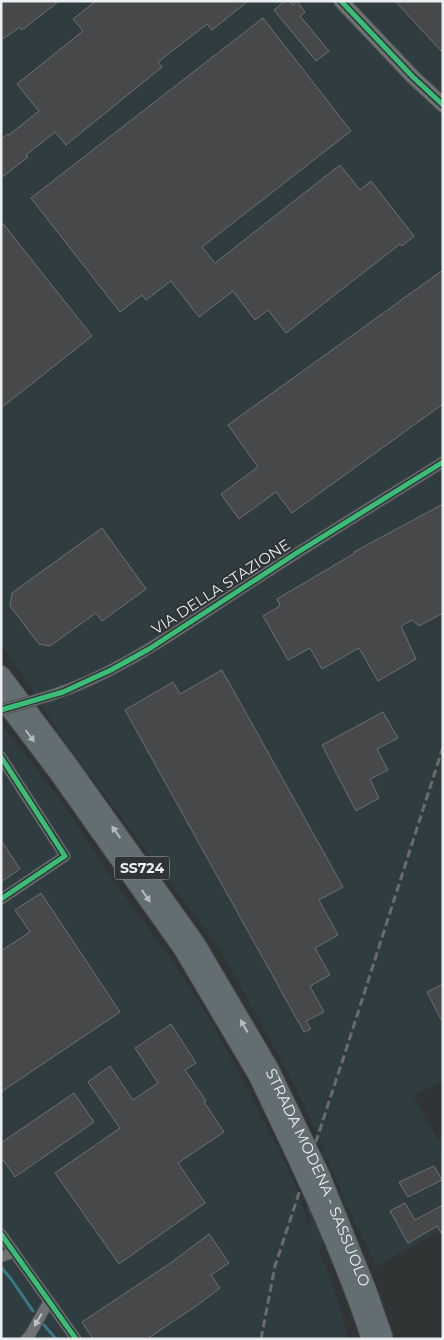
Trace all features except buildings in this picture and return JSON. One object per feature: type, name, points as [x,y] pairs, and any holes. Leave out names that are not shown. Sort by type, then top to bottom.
[{"type":"highway","name":"STRADA MODENA - SASSUOLO","points":[[1,675],[67,763],[196,944],[263,1072],[320,1174],[368,1290],[384,1339]]},
{"type":"highway","name":"STRADA MODENA - SASSUOLO","points":[[1,697],[57,771],[183,949],[263,1072],[356,1294],[371,1339]]},
{"type":"street","points":[[341,1],[406,70],[443,105]]},
{"type":"street","name":"VIA DELLA STAZIONE","points":[[1,710],[63,692],[111,670],[149,649],[295,554],[443,462]]},
{"type":"street","points":[[1,757],[65,856],[1,899]]},
{"type":"street","points":[[1,1234],[76,1339]]},
{"type":"street","points":[[1,1257],[14,1252]]},
{"type":"street","points":[[26,1339],[49,1301]]},
{"type":"shaded area","points":[[1,1],[443,1],[443,1081],[413,1096],[443,1148],[443,1229],[376,1266],[328,1159],[321,1155],[324,1149],[292,1080],[218,946],[62,738],[21,672],[1,645]]},
{"type":"shaded area","points":[[1,724],[64,805],[111,878],[166,952],[202,1007],[245,1084],[295,1183],[309,1226],[311,1222],[306,1208],[308,1202],[323,1241],[319,1251],[333,1286],[349,1339],[1,1339]]},
{"type":"waterway","points":[[1,1267],[33,1311]]},
{"type":"waterway","points":[[44,1325],[56,1339]]},
{"type":"railway","points":[[261,1339],[275,1266],[443,747]]},
{"type":"cycle path","points":[[341,1],[413,77],[443,105]]},
{"type":"cycle path","points":[[1,710],[63,692],[111,670],[149,649],[295,554],[443,462]]},
{"type":"cycle path","points":[[1,757],[65,856],[1,899]]},
{"type":"cycle path","points":[[1,1234],[76,1339]]}]
